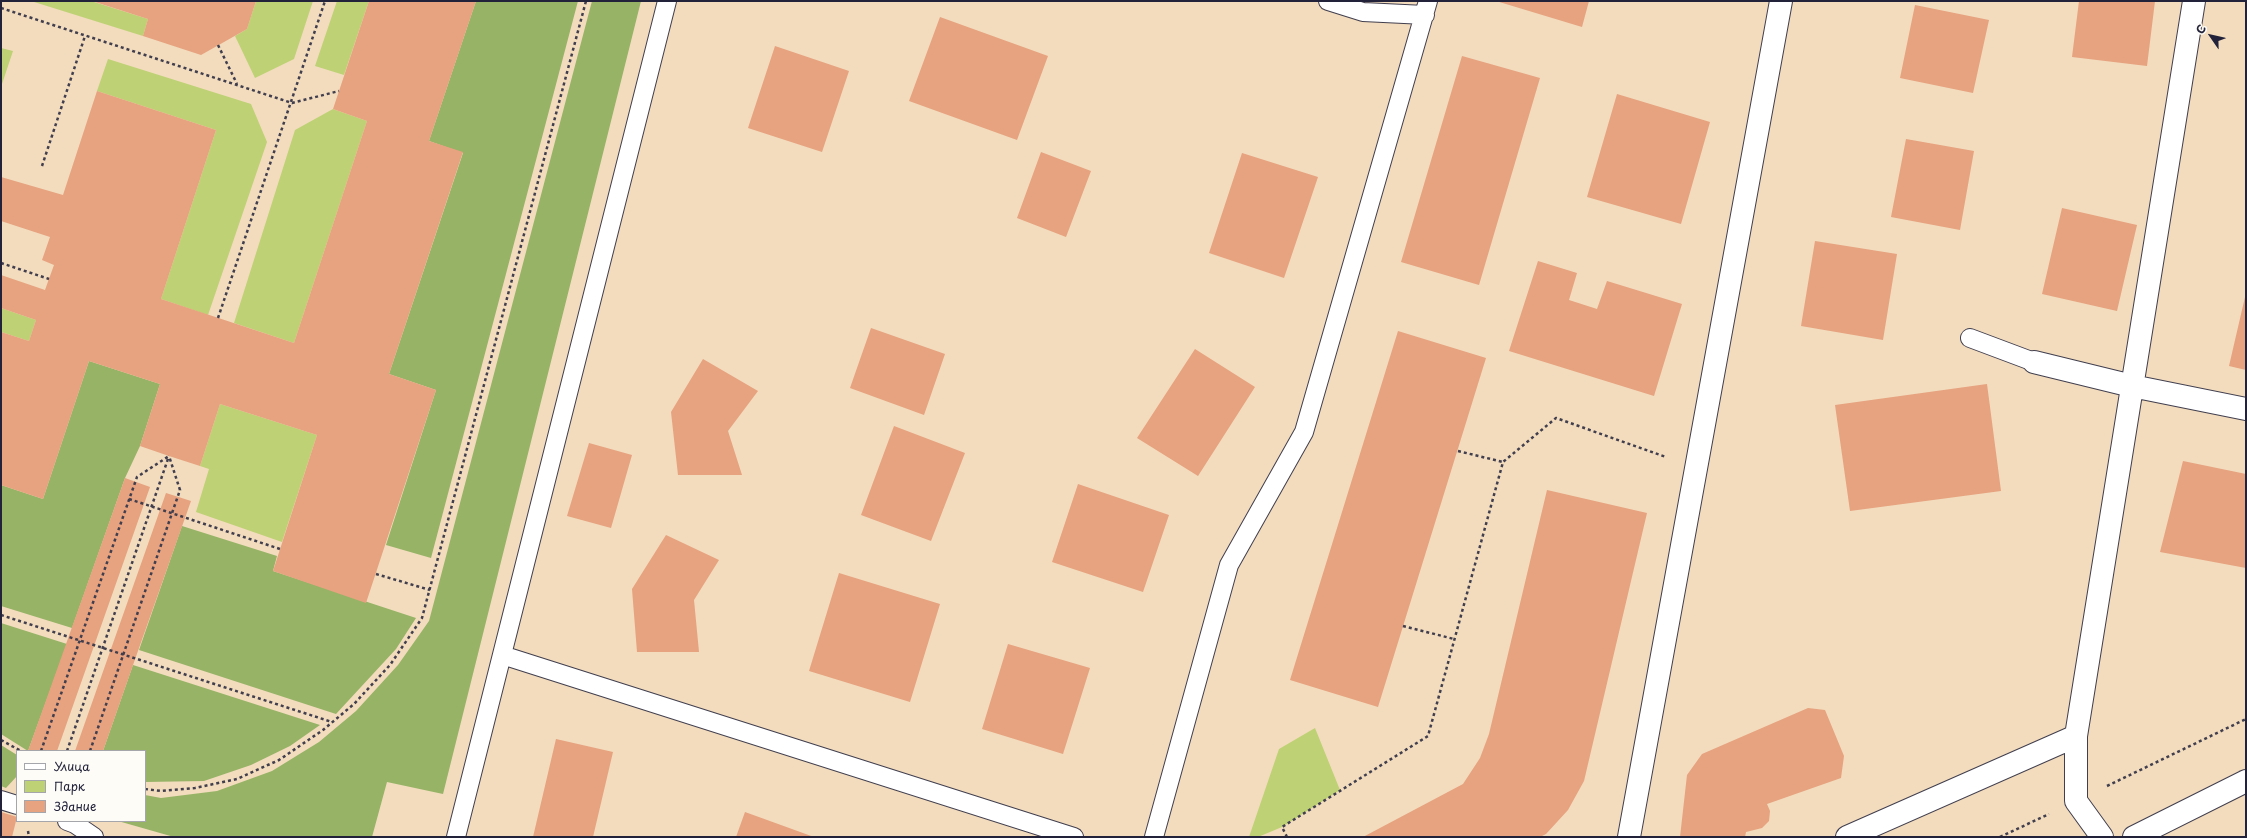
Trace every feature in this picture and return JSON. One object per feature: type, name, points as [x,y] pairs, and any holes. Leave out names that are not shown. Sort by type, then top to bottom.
[{"type":"street","points":[[1628,837],[1781,1]]},
{"type":"street","points":[[2102,837],[2076,800],[2076,736],[2194,1]]},
{"type":"street","points":[[2034,362],[2132,386],[2246,409]]},
{"type":"street","points":[[1847,837],[2076,736]]},
{"type":"street","points":[[2134,837],[2246,781]]},
{"type":"lane","points":[[456,837],[668,1]]},
{"type":"lane","points":[[1154,837],[1229,565],[1304,432],[1427,8],[1363,12],[1328,1]]},
{"type":"lane","points":[[1970,338],[2034,362]]},
{"type":"lane","points":[[502,655],[1074,837]]},
{"type":"lane","points":[[1,800],[16,805]]},
{"type":"lane","points":[[70,822],[76,824],[94,837]]},
{"type":"path","points":[[218,318],[292,103],[325,1]]},
{"type":"path","points":[[146,789],[160,791],[195,788],[237,779],[278,760],[332,722],[354,704],[390,664],[422,618],[586,1]]},
{"type":"path","points":[[1,8],[292,103],[339,91]]},
{"type":"path","points":[[42,166],[85,36]]},
{"type":"path","points":[[218,45],[237,85]]},
{"type":"path","points":[[1,263],[49,280]]},
{"type":"path","points":[[1287,837],[1282,827],[1428,736],[1503,462],[1556,418],[1696,468]]},
{"type":"path","points":[[1458,451],[1503,462]]},
{"type":"path","points":[[41,750],[137,477],[169,456]]},
{"type":"path","points":[[67,750],[169,456]]},
{"type":"path","points":[[90,750],[180,490],[169,456]]},
{"type":"path","points":[[129,499],[280,549]]},
{"type":"path","points":[[376,574],[430,590]]},
{"type":"path","points":[[1,615],[332,722]]},
{"type":"path","points":[[1404,626],[1454,639]]},
{"type":"path","points":[[2000,837],[2246,720]]},
{"type":"path","points":[[1,740],[19,750]]},
{"type":"green space","points":[[31,1],[91,1],[148,19],[143,36]]},
{"type":"green space","points":[[256,1],[313,1],[294,59],[255,78],[235,36],[247,29]]},
{"type":"green space","points":[[337,1],[369,1],[344,75],[315,66]]},
{"type":"green space","points":[[476,1],[578,1],[431,558],[386,545],[436,390],[389,374],[463,153],[429,141]]},
{"type":"green space","points":[[592,1],[641,1],[443,794],[387,782],[372,837],[174,837],[122,822],[146,822],[146,795],[161,798],[217,791],[272,771],[319,742],[356,711],[398,665],[429,621]]},
{"type":"green space","points":[[1,48],[13,51],[1,87]]},
{"type":"green space","points":[[108,59],[251,104],[267,142],[208,315],[161,299],[216,130],[97,91]]},
{"type":"green space","points":[[333,109],[367,121],[294,343],[234,323],[295,130]]},
{"type":"green space","points":[[1,308],[36,320],[29,341],[1,332]]},
{"type":"green space","points":[[89,361],[160,384],[140,446],[125,478],[72,628],[1,606],[1,485],[43,499]]},
{"type":"green space","points":[[220,404],[317,435],[282,542],[196,512],[209,469],[200,466]]},
{"type":"green space","points":[[182,526],[277,556],[273,571],[416,618],[396,649],[336,714],[139,650]]},
{"type":"green space","points":[[1,623],[67,644],[28,750],[1,734]]},
{"type":"green space","points":[[133,665],[320,725],[290,746],[251,765],[204,781],[146,782],[146,750],[103,750]]},
{"type":"green space","points":[[1315,728],[1340,790],[1282,827],[1258,837],[1249,837],[1279,749]]},
{"type":"green space","points":[[1,745],[16,754],[16,777],[6,788],[1,786]]},
{"type":"building","points":[[92,1],[256,1],[247,29],[201,55],[143,36],[148,19]]},
{"type":"building","points":[[369,1],[476,1],[429,141],[463,152],[389,374],[436,390],[366,603],[273,571],[317,435],[220,404],[200,466],[169,456],[140,446],[160,384],[89,361],[43,499],[1,485],[1,332],[29,341],[36,320],[1,308],[1,275],[45,290],[54,265],[42,260],[50,237],[1,221],[1,177],[63,195],[97,91],[216,130],[161,299],[294,343],[367,121],[333,109]]},
{"type":"building","points":[[1496,1],[1589,1],[1582,27]]},
{"type":"building","points":[[2079,1],[2155,1],[2147,66],[2072,57]]},
{"type":"building","points":[[1915,5],[1989,20],[1973,93],[1900,78]]},
{"type":"building","points":[[940,17],[1048,56],[1017,140],[909,101]]},
{"type":"building","points":[[775,46],[849,71],[822,152],[748,128]]},
{"type":"building","points":[[1462,56],[1540,78],[1479,285],[1401,262]]},
{"type":"building","points":[[1617,94],[1710,122],[1681,224],[1587,197]]},
{"type":"building","points":[[1906,139],[1974,151],[1960,230],[1891,217]]},
{"type":"building","points":[[1041,152],[1091,171],[1066,237],[1017,218]]},
{"type":"building","points":[[1242,153],[1318,177],[1284,278],[1209,253]]},
{"type":"building","points":[[2062,208],[2137,225],[2117,311],[2042,294]]},
{"type":"building","points":[[1815,241],[1897,254],[1883,340],[1801,326]]},
{"type":"building","points":[[1538,261],[1577,273],[1569,300],[1597,309],[1607,281],[1682,304],[1654,396],[1509,351]]},
{"type":"building","points":[[2246,297],[2246,370],[2229,366]]},
{"type":"building","points":[[871,328],[945,354],[924,415],[850,388]]},
{"type":"building","points":[[1398,331],[1486,358],[1378,707],[1290,680]]},
{"type":"building","points":[[1195,349],[1255,387],[1198,476],[1137,438]]},
{"type":"building","points":[[703,359],[758,391],[728,431],[742,475],[678,475],[671,412]]},
{"type":"building","points":[[1987,384],[2001,491],[1850,511],[1835,405]]},
{"type":"building","points":[[894,426],[965,453],[931,541],[861,515]]},
{"type":"building","points":[[589,443],[632,455],[611,528],[567,516]]},
{"type":"building","points":[[2183,461],[2246,474],[2246,568],[2160,552]]},
{"type":"building","points":[[125,478],[150,487],[57,750],[28,750]]},
{"type":"building","points":[[1078,484],[1169,515],[1143,592],[1052,562]]},
{"type":"building","points":[[1547,490],[1647,513],[1584,781],[1568,810],[1546,834],[1540,837],[1363,837],[1463,784],[1480,758],[1489,734]]},
{"type":"building","points":[[166,493],[191,501],[103,750],[75,750]]},
{"type":"building","points":[[666,535],[719,560],[694,600],[699,652],[637,652],[632,589]]},
{"type":"building","points":[[839,573],[940,604],[910,702],[809,671]]},
{"type":"building","points":[[1008,644],[1090,668],[1063,754],[982,729]]},
{"type":"building","points":[[1808,708],[1825,710],[1844,756],[1841,778],[1767,804],[1770,811],[1769,821],[1762,828],[1746,832],[1745,837],[1680,837],[1687,775],[1702,754]]},
{"type":"building","points":[[556,739],[613,752],[593,837],[533,837]]},
{"type":"building","points":[[1,812],[16,817],[12,837],[1,837]]},
{"type":"building","points":[[745,812],[814,837],[736,837]]}]
